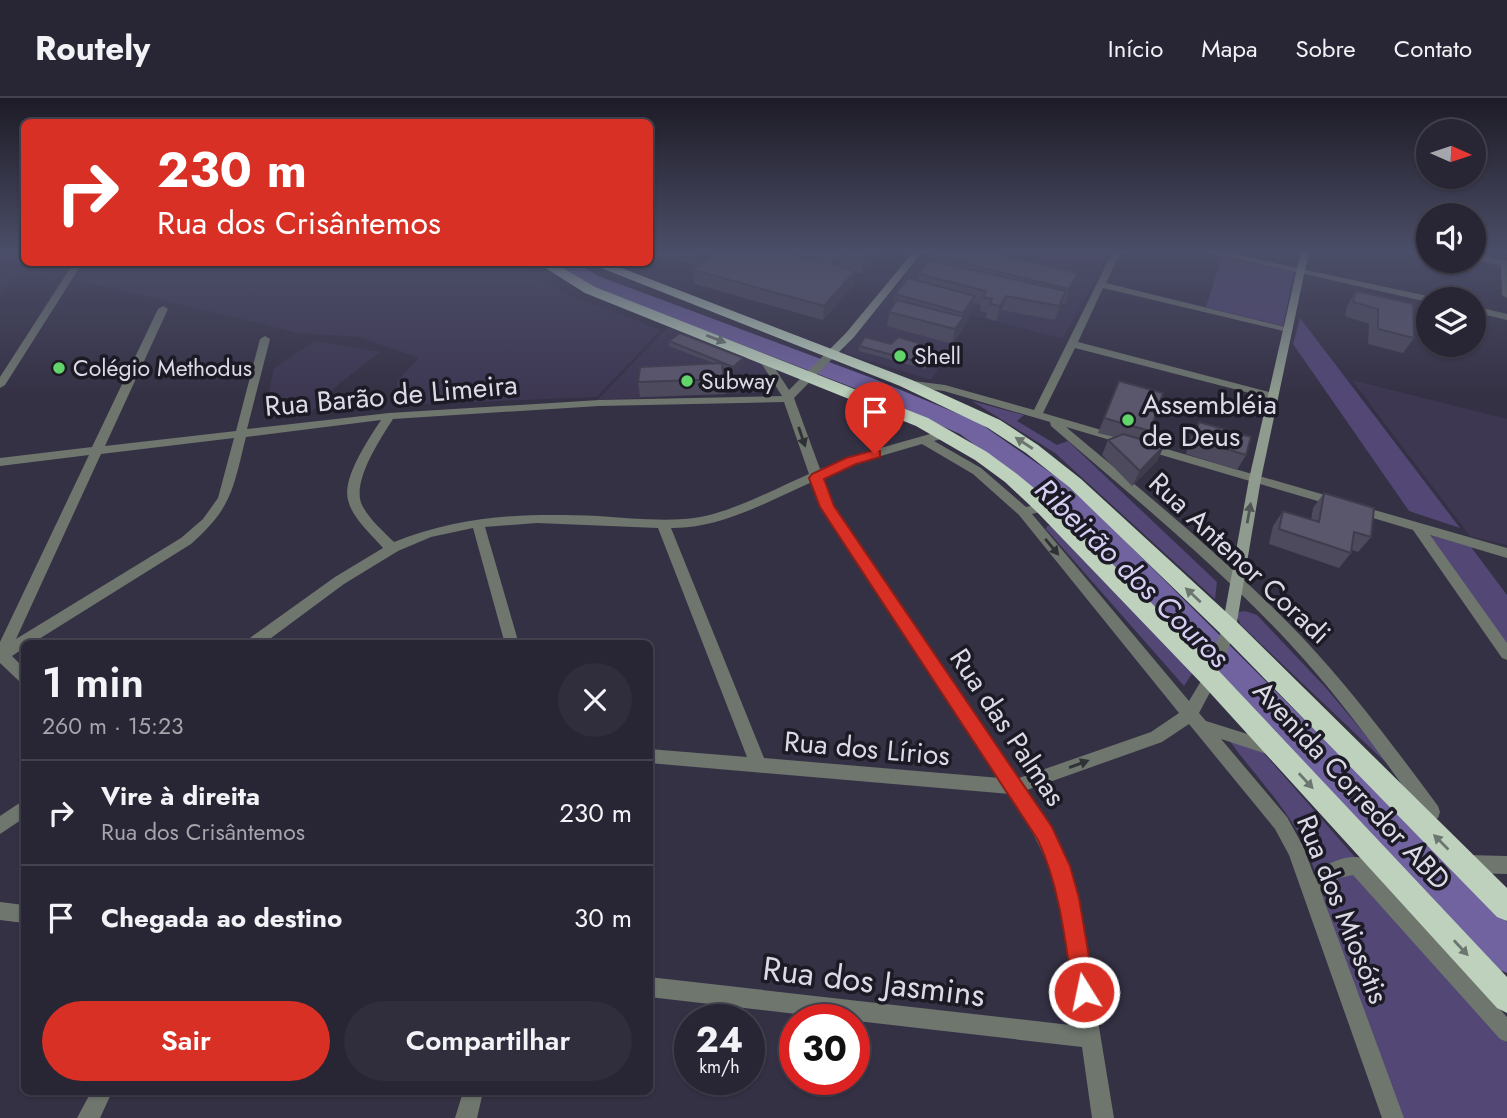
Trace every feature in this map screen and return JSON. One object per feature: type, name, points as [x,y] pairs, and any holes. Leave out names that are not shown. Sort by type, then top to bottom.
[{"type":"highway","name":"Avenida Corredor ABD","points":[[612,299],[811,374],[899,412],[944,434],[1011,478],[1212,671],[1278,750],[1507,998]]},
{"type":"highway","name":"Avenida Corredor ABD","points":[[683,299],[828,357],[906,383],[994,424],[1032,449],[1075,483],[1507,907]]},
{"type":"street","points":[[0,384],[55,299]]},
{"type":"street","points":[[788,398],[850,335],[880,299]]},
{"type":"street","points":[[1037,415],[1094,299]]},
{"type":"street","points":[[1159,299],[1288,329]]},
{"type":"street","points":[[1227,633],[1255,479],[1294,299]]},
{"type":"street","points":[[0,655],[163,309]]},
{"type":"street","points":[[1486,312],[1507,317]]},
{"type":"street","points":[[24,640],[186,541],[208,523],[224,498],[265,339]]},
{"type":"street","points":[[1072,344],[1273,396]]},
{"type":"street","name":"Rua das Palmas","points":[[763,358],[788,398],[827,507],[1015,787],[1045,834],[1060,866],[1069,898],[1103,1118]]},
{"type":"street","points":[[906,383],[945,388],[1507,553]]},
{"type":"street","name":"Rua Barão de Limeira","points":[[0,462],[389,416],[599,404],[788,398]]},
{"type":"street","points":[[389,416],[355,480],[352,492],[354,503],[392,549]]},
{"type":"street","name":"Rua Antenor Coradi","points":[[1052,421],[1238,582],[1296,640],[1344,696],[1432,811]]},
{"type":"street","points":[[258,640],[392,549],[438,530],[524,519],[687,524],[712,519],[816,478],[851,461],[944,434]]},
{"type":"street","name":"Rua dos Miosótis","points":[[923,440],[968,462],[985,474],[1023,512],[1282,823],[1297,852],[1393,1118]]},
{"type":"street","points":[[1023,512],[1044,507]]},
{"type":"street","points":[[478,523],[511,640]]},
{"type":"street","points":[[663,524],[758,765]]},
{"type":"street","points":[[1417,526],[1507,654]]},
{"type":"street","name":"Rua dos Lírios","points":[[653,757],[1015,787],[1156,737],[1191,712],[1212,671],[1227,633]]},
{"type":"street","points":[[0,655],[21,642]]},
{"type":"street","points":[[0,655],[21,674]]},
{"type":"street","points":[[1204,727],[1278,750]]},
{"type":"street","points":[[0,826],[21,810]]},
{"type":"street","points":[[1463,864],[1507,865]]},
{"type":"street","points":[[1312,895],[1321,877],[1339,868],[1356,865],[1388,869],[1403,910],[1414,929]]},
{"type":"street","points":[[1356,865],[1507,1032]]},
{"type":"street","points":[[0,911],[21,914]]},
{"type":"street","name":"Rua dos Jasmins","points":[[653,987],[1092,1038]]},
{"type":"street","points":[[88,1118],[100,1095]]},
{"type":"street","points":[[466,1118],[472,1095]]},
{"type":"shaded area","points":[[155,299],[579,299],[661,330],[597,397],[394,405],[398,380],[419,358],[359,337],[298,333]]},
{"type":"shaded area","points":[[886,299],[1085,299],[1063,339],[972,315],[931,380],[844,353],[845,346]]},
{"type":"shaded area","points":[[1209,299],[1289,299],[1283,326],[1206,307]]},
{"type":"shaded area","points":[[1300,318],[1460,528],[1409,511],[1293,344]]},
{"type":"shaded area","points":[[668,327],[763,364],[774,385],[769,392],[597,400]]},
{"type":"shaded area","points":[[315,341],[380,352],[339,384],[309,414],[263,420],[274,368]]},
{"type":"shaded area","points":[[1352,380],[1507,419],[1507,545],[1470,536]]},
{"type":"shaded area","points":[[972,401],[1024,415],[1017,421],[1057,445],[1068,441],[1217,582],[1215,599],[1055,453]]},
{"type":"shaded area","points":[[1051,526],[1195,669],[1184,686],[1046,529]]},
{"type":"shaded area","points":[[1422,533],[1471,547],[1507,595],[1507,650]]},
{"type":"shaded area","points":[[1239,612],[1257,615],[1326,688],[1401,777],[1241,625],[1237,617]]},
{"type":"shaded area","points":[[1229,740],[1262,751],[1361,864],[1317,881],[1311,860],[1293,823]]},
{"type":"shaded area","points":[[1357,871],[1507,1043],[1507,1118],[1400,1118],[1318,898],[1327,881]]},
{"type":"building","points":[[797,299],[831,299],[824,306]]},
{"type":"building","points":[[911,299],[973,299],[963,313]]},
{"type":"building","points":[[992,299],[1004,299],[1000,306],[990,304]]},
{"type":"building","points":[[1020,299],[1062,299],[1059,306]]},
{"type":"building","points":[[1354,299],[1389,299],[1413,304],[1414,338],[1378,329],[1378,309],[1353,302]]},
{"type":"building","points":[[897,300],[964,317],[955,329],[889,312]]},
{"type":"building","points":[[680,333],[744,358],[733,367],[669,341]]},
{"type":"building","name":"Shell","points":[[865,337],[891,344],[898,337],[919,343],[917,349],[931,353],[925,364],[859,346]]},
{"type":"building","points":[[722,363],[724,379],[638,382],[640,367]]},
{"type":"building","points":[[1119,381],[1163,393],[1150,431],[1104,418]]},
{"type":"building","points":[[1199,422],[1251,437],[1246,455],[1194,439]]},
{"type":"building","points":[[1123,434],[1164,446],[1140,471],[1108,440]]},
{"type":"building","points":[[1324,493],[1374,508],[1371,537],[1354,532],[1351,553],[1279,529],[1283,511],[1319,522]]},
{"type":"waterway","name":"Ribeirão dos Couros","points":[[640,299],[863,383],[969,428],[1051,487],[1086,519],[1507,952]]},
{"type":"place","name":"Shell","points":[[900,356]]},
{"type":"place","name":"Colégio Methodus","points":[[59,368]]},
{"type":"place","name":"Subway","points":[[687,381]]},
{"type":"place","name":"Assembléia de Deus","points":[[1128,420]]},
{"type":"route","points":[[875,454],[851,461],[816,478],[827,507],[1045,834],[1060,866],[1069,898],[1084,992]]}]
